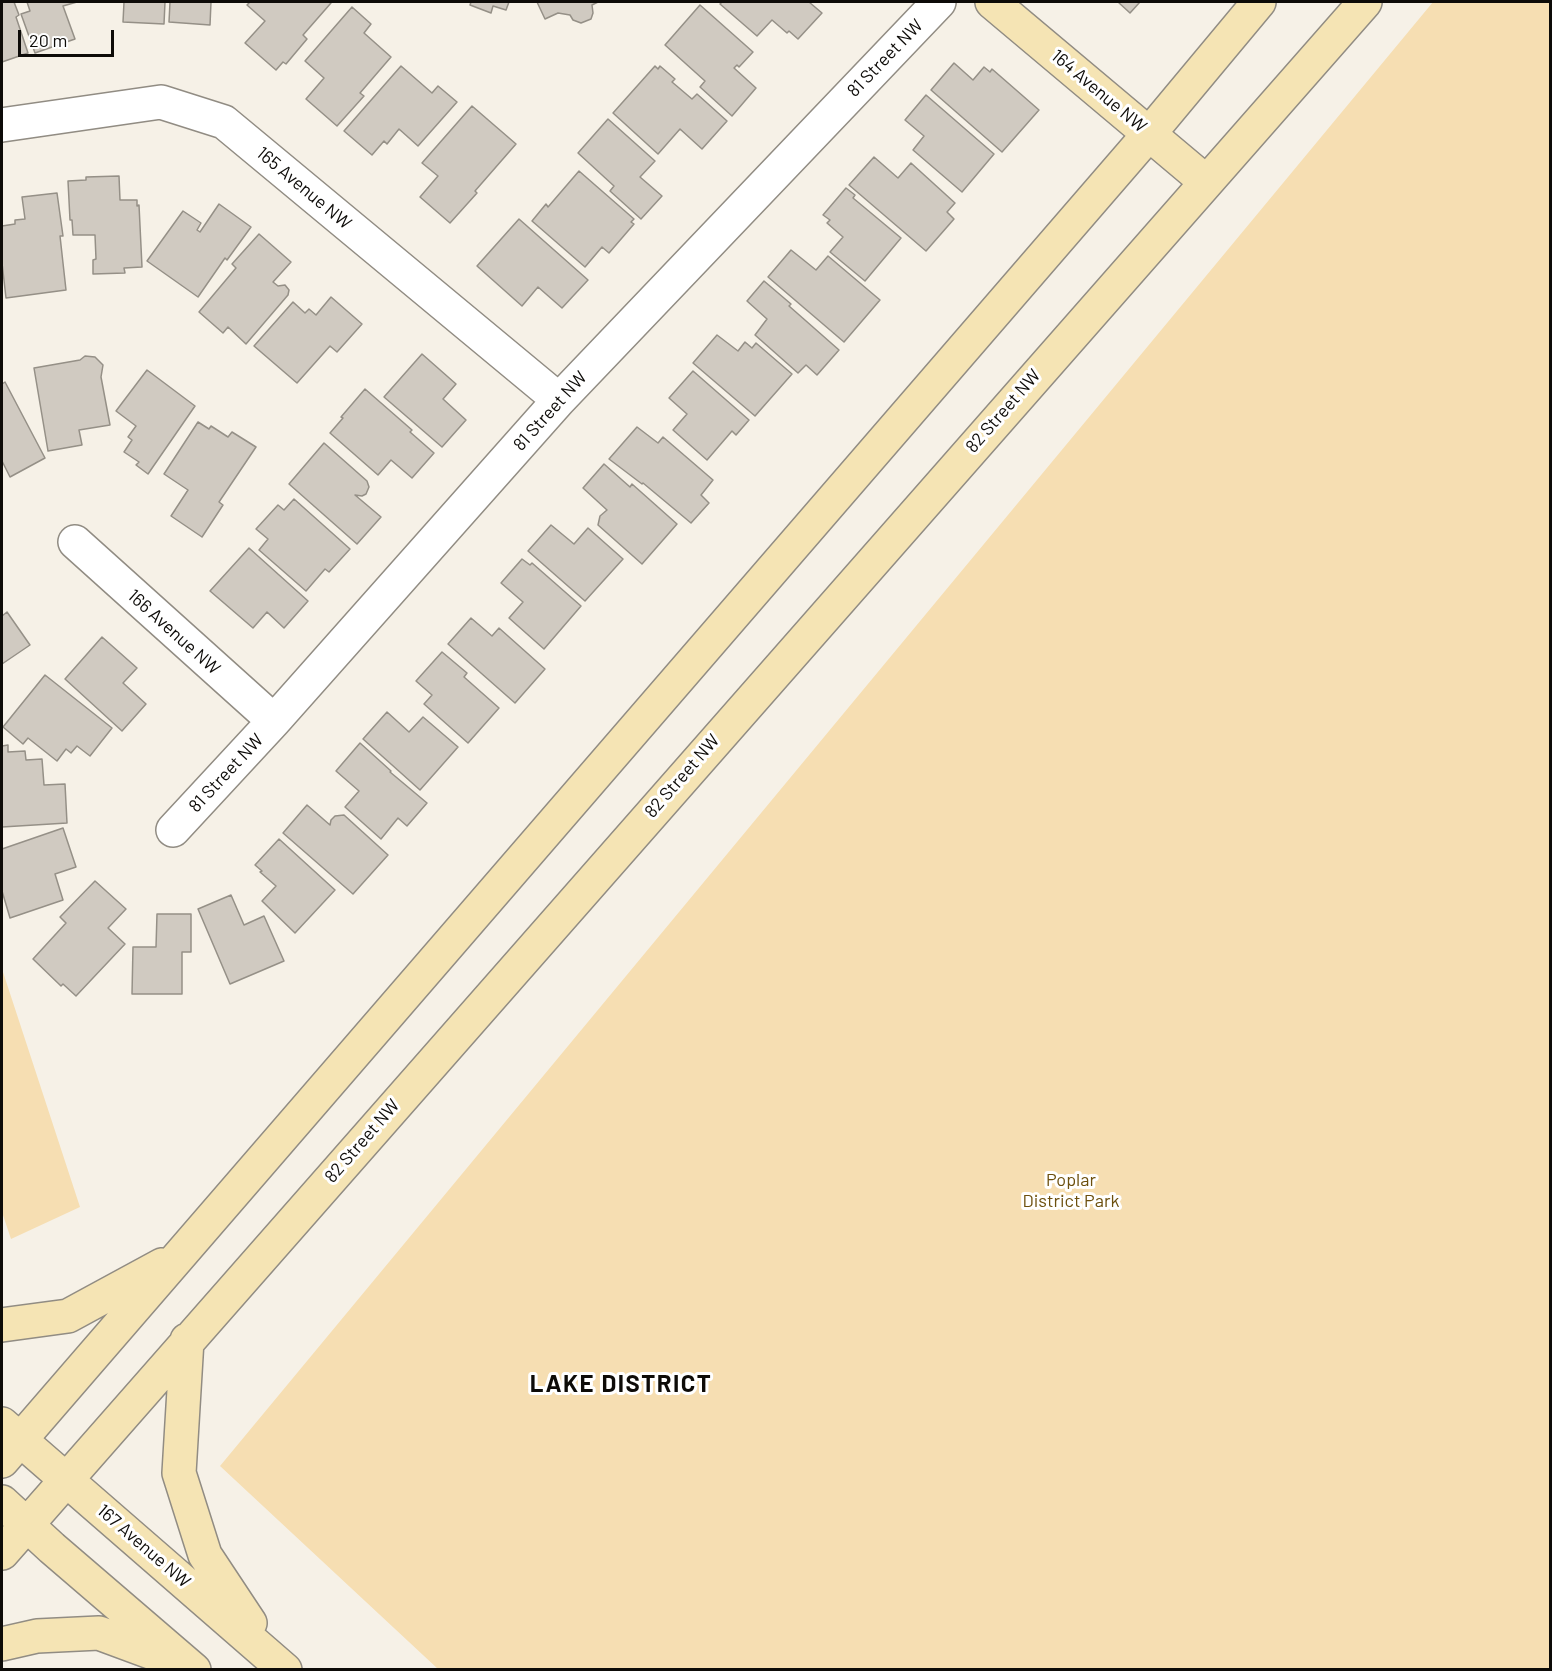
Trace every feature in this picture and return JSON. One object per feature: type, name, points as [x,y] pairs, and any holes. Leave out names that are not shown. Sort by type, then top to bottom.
[{"type":"main road","name":"164 Avenue NW","points":[[992,2],[1205,182]]},
{"type":"main road","points":[[8,1442],[182,1254],[1149,134],[1259,2]]},
{"type":"main road","name":"82 Street NW","points":[[2,1553],[1365,2]]},
{"type":"main road","points":[[2,1325],[68,1316],[182,1254]]},
{"type":"main road","points":[[187,1340],[179,1473],[205,1555],[245,1617],[294,1670]]},
{"type":"main road","name":"167 Avenue NW","points":[[8,1442],[66,1480],[285,1670]]},
{"type":"main road","points":[[2,1502],[194,1670]]},
{"type":"main road","points":[[2,1644],[38,1636],[99,1633],[161,1656],[184,1670]]},
{"type":"street","name":"81 Street NW","points":[[173,830],[274,722],[559,400],[939,2]]},
{"type":"street","name":"165 Avenue NW","points":[[2,124],[161,102],[225,122],[559,400]]},
{"type":"street","name":"166 Avenue NW","points":[[75,542],[274,722]]},
{"type":"green space","name":"Poplar District Park","points":[[1433,2],[1550,2],[1550,1669],[438,1669],[220,1466]]},
{"type":"green space","points":[[2,969],[80,1207],[11,1239],[2,1212]]},
{"type":"building","points":[[2,2],[14,2],[19,15],[16,17],[28,53],[2,62]]},
{"type":"building","points":[[27,2],[77,2],[63,6],[75,39],[35,53],[21,14],[30,11]]},
{"type":"building","points":[[124,2],[165,2],[164,24],[123,22]]},
{"type":"building","points":[[170,2],[211,2],[210,25],[169,22]]},
{"type":"building","points":[[247,2],[331,3],[303,35],[307,39],[286,64],[283,62],[276,70],[245,43],[265,21],[247,5],[249,3]]},
{"type":"building","points":[[471,2],[509,2],[506,10],[493,6],[491,13],[470,5]]},
{"type":"building","points":[[537,2],[598,2],[592,5],[591,19],[581,23],[573,20],[570,15],[558,13],[545,19]]},
{"type":"building","points":[[722,2],[809,2],[822,13],[798,39],[772,20],[757,36],[720,4]]},
{"type":"building","points":[[1118,2],[1140,2],[1130,13]]},
{"type":"building","points":[[700,5],[753,52],[739,67],[737,65],[734,68],[756,88],[732,116],[700,87],[705,81],[665,45]]},
{"type":"building","points":[[352,7],[371,24],[364,33],[391,57],[360,93],[364,96],[337,126],[306,99],[324,78],[305,61]]},
{"type":"building","points":[[954,63],[973,80],[984,67],[990,72],[992,69],[1039,110],[1002,152],[931,90]]},
{"type":"building","points":[[401,66],[432,93],[438,86],[457,102],[418,146],[399,129],[387,144],[384,141],[372,155],[344,131]]},
{"type":"building","points":[[655,66],[658,69],[660,66],[675,79],[672,82],[692,99],[697,94],[727,121],[702,149],[680,129],[658,154],[613,113]]},
{"type":"building","points":[[926,95],[994,154],[962,192],[913,150],[924,136],[905,120]]},
{"type":"building","points":[[472,106],[516,144],[450,223],[420,197],[438,176],[422,163]]},
{"type":"building","points":[[608,119],[655,161],[640,177],[662,196],[641,219],[610,191],[614,186],[578,153]]},
{"type":"building","points":[[874,157],[898,178],[911,163],[955,203],[947,212],[954,219],[926,251],[849,185]]},
{"type":"building","points":[[579,171],[634,219],[631,222],[634,224],[609,253],[602,247],[585,267],[532,221],[546,204],[548,207]]},
{"type":"building","points":[[119,176],[120,200],[137,200],[137,206],[139,205],[142,267],[124,268],[125,273],[93,274],[93,260],[96,259],[95,235],[73,235],[68,181],[86,180],[86,177]]},
{"type":"building","points":[[846,188],[855,195],[853,198],[901,238],[865,281],[830,252],[843,237],[827,223],[830,220],[823,215]]},
{"type":"building","points":[[57,193],[63,236],[60,236],[66,290],[6,298],[2,263],[2,226],[15,224],[15,220],[25,219],[22,197]]},
{"type":"building","points":[[219,204],[251,227],[227,260],[225,258],[198,297],[147,261],[183,211],[201,223],[197,230],[200,232]]},
{"type":"building","points":[[519,219],[588,280],[562,308],[538,287],[522,306],[477,266]]},
{"type":"building","points":[[259,234],[291,262],[273,282],[278,286],[285,285],[289,290],[288,295],[246,344],[228,327],[223,333],[199,312],[236,268],[232,264]]},
{"type":"building","points":[[791,250],[816,270],[828,256],[880,300],[844,342],[768,277]]},
{"type":"building","points":[[764,281],[839,350],[817,375],[806,365],[798,373],[755,335],[767,319],[747,301]]},
{"type":"building","points":[[331,297],[362,324],[337,352],[330,346],[297,383],[254,346],[293,302],[305,313],[309,309],[316,315]]},
{"type":"building","points":[[717,335],[738,351],[745,342],[752,348],[756,343],[792,374],[755,416],[693,363]]},
{"type":"building","points":[[422,354],[456,384],[443,399],[466,420],[442,447],[384,397]]},
{"type":"building","points":[[85,356],[95,357],[103,365],[101,377],[110,425],[79,430],[82,445],[48,451],[34,368],[80,360]]},
{"type":"building","points":[[147,370],[195,406],[148,474],[136,465],[139,462],[124,452],[132,440],[128,437],[136,426],[116,411]]},
{"type":"building","points":[[693,371],[749,420],[736,435],[732,431],[707,460],[673,430],[687,414],[669,398]]},
{"type":"building","points":[[5,382],[45,458],[10,477],[2,461],[2,384]]},
{"type":"building","points":[[365,389],[412,430],[410,432],[434,453],[412,478],[391,460],[378,475],[330,433]]},
{"type":"building","points":[[198,422],[209,429],[211,426],[228,437],[232,432],[256,447],[219,502],[223,505],[202,537],[171,516],[188,490],[164,474]]},
{"type":"building","points":[[637,427],[658,443],[663,437],[713,480],[701,495],[709,503],[691,523],[643,483],[609,459]]},
{"type":"building","points":[[324,443],[367,481],[369,487],[366,494],[355,495],[381,517],[357,544],[289,484]]},
{"type":"building","points":[[604,464],[630,487],[632,484],[677,524],[642,564],[598,525],[600,516],[607,510],[583,488]]},
{"type":"building","points":[[294,499],[350,549],[329,572],[325,569],[306,591],[259,550],[268,539],[256,529],[278,505],[284,510]]},
{"type":"building","points":[[551,525],[574,544],[588,528],[623,559],[585,601],[528,551]]},
{"type":"building","points":[[249,548],[308,601],[284,628],[267,612],[253,628],[210,591]]},
{"type":"building","points":[[522,559],[530,565],[532,563],[581,606],[544,649],[509,618],[523,602],[501,583]]},
{"type":"building","points":[[7,612],[30,645],[2,664],[2,616]]},
{"type":"building","points":[[471,618],[492,636],[499,628],[545,669],[515,703],[448,644]]},
{"type":"building","points":[[102,637],[137,668],[123,683],[146,704],[122,731],[65,679]]},
{"type":"building","points":[[442,652],[467,673],[464,677],[499,708],[468,743],[424,704],[432,695],[416,681]]},
{"type":"building","points":[[45,675],[112,728],[90,756],[77,746],[71,753],[66,749],[57,761],[28,738],[23,744],[3,727]]},
{"type":"building","points":[[387,712],[409,732],[423,717],[458,747],[420,790],[363,739]]},
{"type":"building","points":[[360,743],[427,803],[407,826],[398,818],[381,839],[345,807],[359,791],[336,771]]},
{"type":"building","points":[[8,745],[8,752],[25,751],[26,760],[42,759],[44,785],[65,784],[67,823],[2,827],[2,746]]},
{"type":"building","points":[[307,805],[330,825],[335,816],[344,815],[388,855],[353,894],[283,833]]},
{"type":"building","points":[[63,828],[76,867],[55,874],[63,900],[10,918],[2,891],[2,849]]},
{"type":"building","points":[[279,839],[335,890],[295,933],[262,901],[276,886],[255,865]]},
{"type":"building","points":[[95,881],[126,909],[108,928],[125,944],[76,996],[63,984],[61,986],[33,959],[66,923],[60,917]]},
{"type":"building","points":[[231,895],[244,925],[264,916],[284,961],[230,984],[198,909]]},
{"type":"building","points":[[157,914],[191,914],[191,952],[182,952],[182,994],[132,994],[133,947],[156,947]]},
{"type":"district","name":"LAKE DISTRICT","points":[[621,1384]]}]
